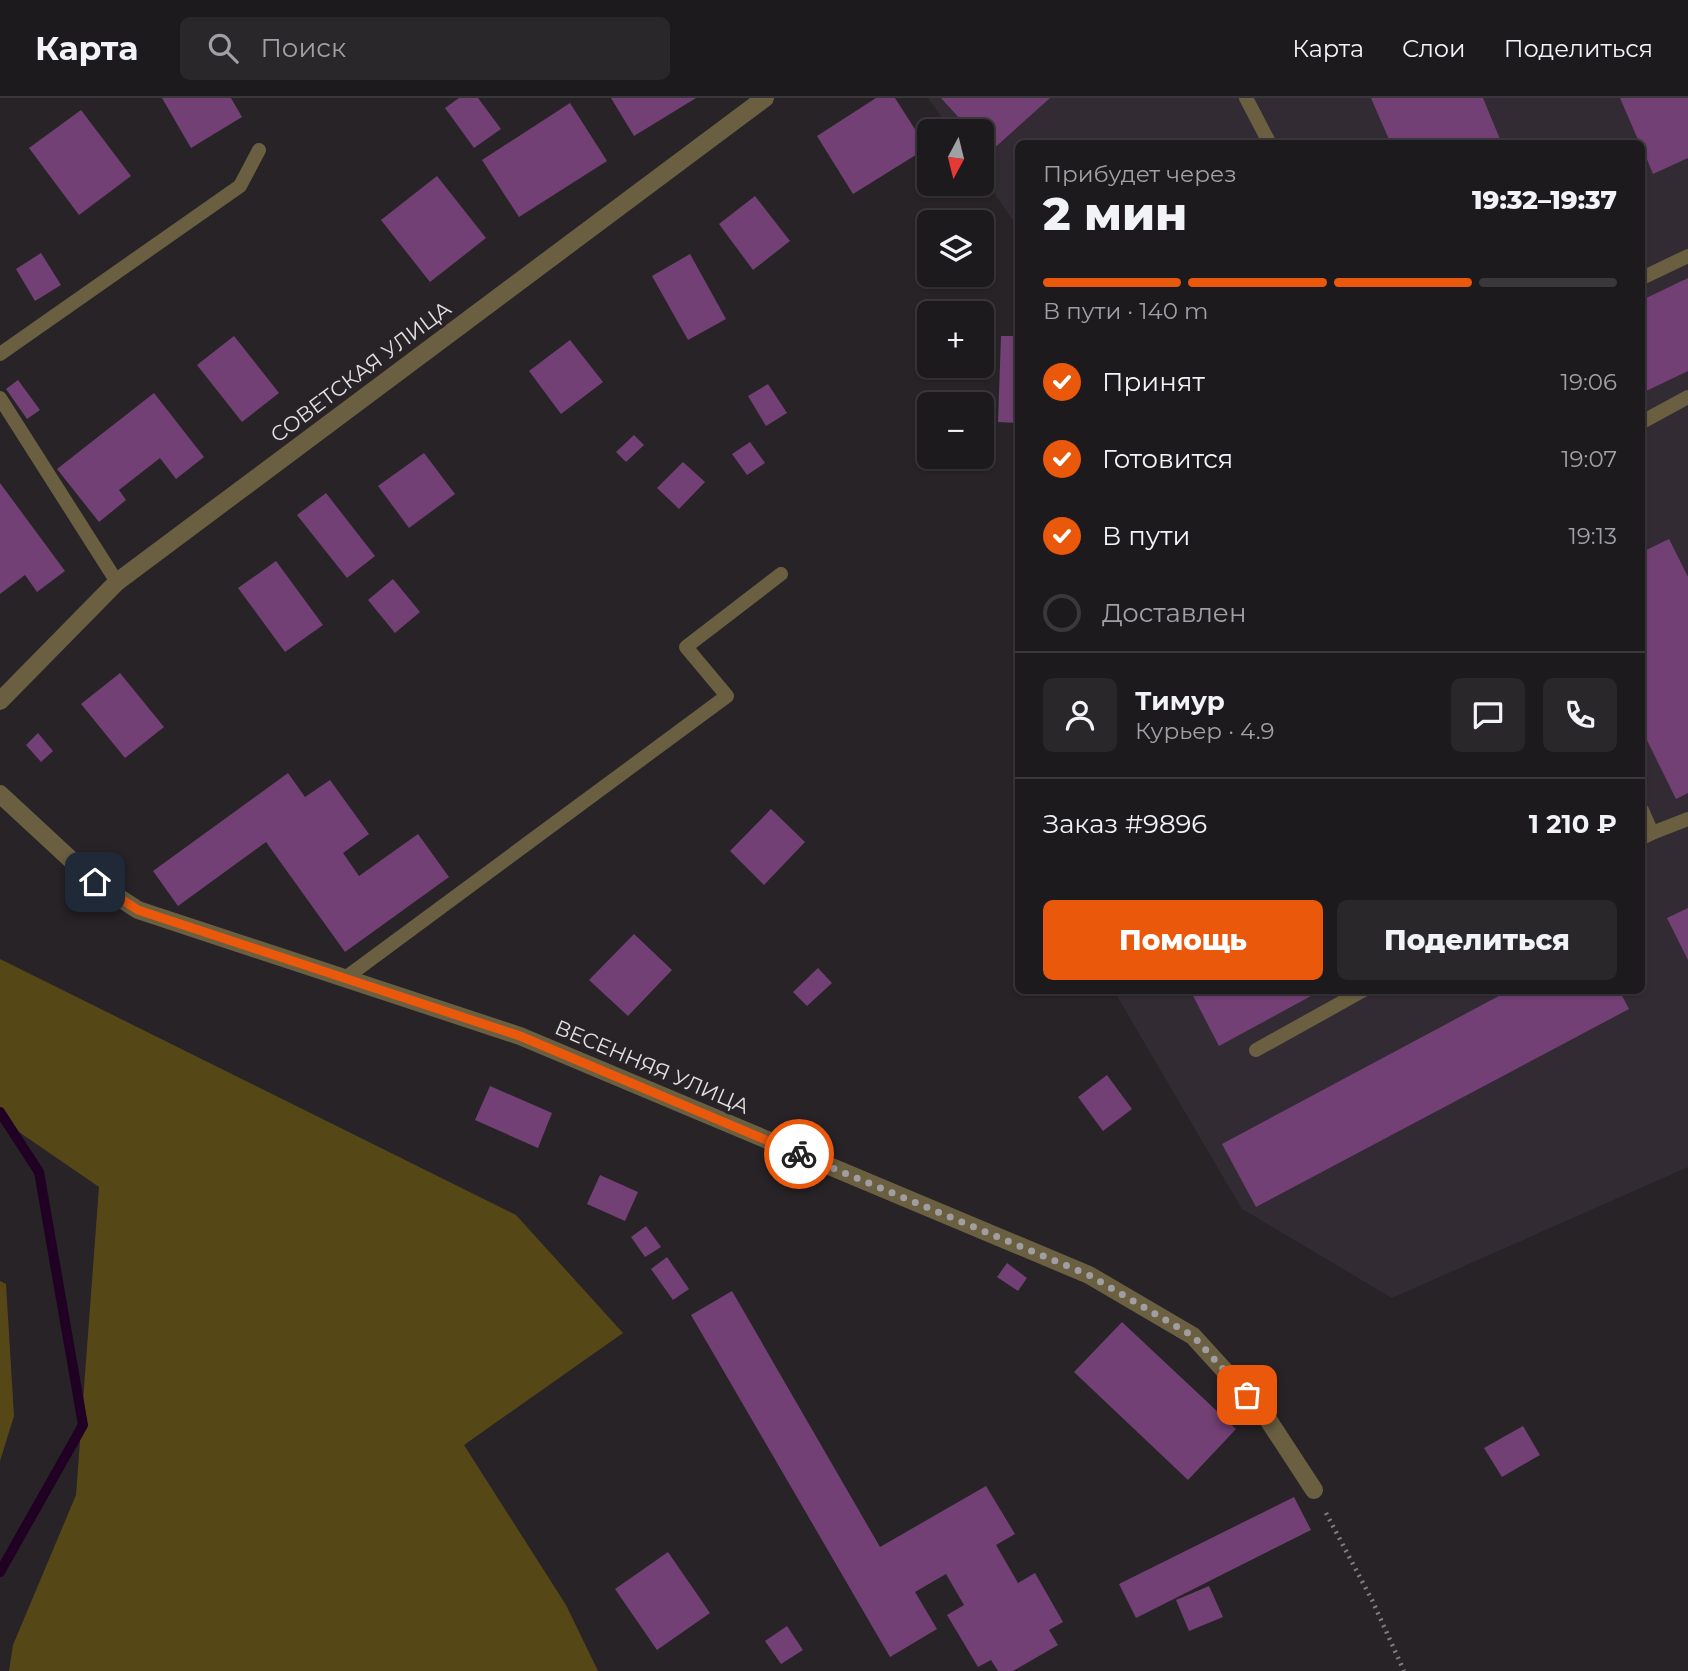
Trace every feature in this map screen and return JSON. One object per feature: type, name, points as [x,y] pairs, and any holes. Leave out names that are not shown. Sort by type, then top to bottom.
[{"type":"street","name":"СОВЕТСКАЯ УЛИЦА","points":[[0,701],[117,582],[765,98]]},
{"type":"street","name":"ВЕСЕННЯЯ УЛИЦА","points":[[0,794],[95,882],[138,910],[520,1036],[1089,1275],[1193,1336],[1265,1415],[1314,1490]]},
{"type":"lane","points":[[1246,98],[1268,140]]},
{"type":"lane","points":[[0,354],[240,186],[259,150]]},
{"type":"lane","points":[[1645,277],[1688,256]]},
{"type":"lane","points":[[1645,420],[1688,397]]},
{"type":"lane","points":[[0,398],[117,582]]},
{"type":"lane","points":[[345,979],[727,696],[686,647],[781,574]]},
{"type":"lane","points":[[1647,835],[1688,819]]},
{"type":"lane","points":[[1256,1050],[1357,994]]},
{"type":"path","points":[[1314,1490],[1372,1601],[1404,1671]]},
{"type":"shaded area","points":[[928,98],[1688,98],[1688,1167],[1392,1298],[1242,1209],[1116,994],[1645,994],[1645,140],[1015,140],[1015,224],[994,193],[994,119],[943,119]]},
{"type":"shaded area","points":[[0,959],[516,1215],[623,1333],[464,1445],[566,1605],[598,1671],[9,1671],[13,1645],[76,1495],[99,1187],[0,1119]]},
{"type":"shaded area","points":[[0,1281],[6,1284],[14,1416],[0,1461]]},
{"type":"building","points":[[162,98],[231,98],[242,117],[191,148]]},
{"type":"building","points":[[459,98],[478,98],[501,129],[474,148],[445,108]]},
{"type":"building","points":[[611,98],[696,98],[634,136]]},
{"type":"building","points":[[876,98],[895,98],[917,132],[917,154],[853,194],[817,136]]},
{"type":"building","points":[[941,98],[1050,98],[994,148],[994,119],[960,119]]},
{"type":"building","points":[[1371,98],[1483,98],[1500,140],[1389,140]]},
{"type":"building","points":[[1620,98],[1688,98],[1688,158],[1653,174],[1645,154],[1645,140],[1638,140]]},
{"type":"building","points":[[570,103],[607,161],[519,217],[482,160]]},
{"type":"building","points":[[81,110],[131,176],[79,215],[29,148]]},
{"type":"building","points":[[437,176],[486,238],[430,282],[381,220]]},
{"type":"building","points":[[755,196],[790,241],[753,270],[719,224]]},
{"type":"building","points":[[41,253],[61,285],[35,301],[16,269]]},
{"type":"building","points":[[690,254],[726,319],[688,340],[652,276]]},
{"type":"building","points":[[1688,278],[1688,371],[1645,392],[1645,299]]},
{"type":"building","points":[[234,336],[279,393],[242,422],[197,365]]},
{"type":"building","points":[[1001,336],[1015,336],[1015,423],[998,422]]},
{"type":"building","points":[[570,340],[603,382],[561,414],[529,371]]},
{"type":"building","points":[[18,380],[40,410],[27,419],[6,389]]},
{"type":"building","points":[[768,384],[787,413],[766,426],[748,396]]},
{"type":"building","points":[[154,393],[204,457],[176,479],[160,458],[119,490],[126,500],[99,522],[57,469]]},
{"type":"building","points":[[634,435],[644,445],[626,462],[616,452]]},
{"type":"building","points":[[750,442],[765,463],[747,475],[732,454]]},
{"type":"building","points":[[424,453],[455,494],[409,528],[378,486]]},
{"type":"building","points":[[683,462],[705,482],[679,509],[657,488]]},
{"type":"building","points":[[0,483],[65,571],[37,592],[25,575],[0,594]]},
{"type":"building","points":[[326,493],[375,556],[347,578],[297,515]]},
{"type":"building","points":[[1669,539],[1688,577],[1688,793],[1676,799],[1645,736],[1645,551]]},
{"type":"building","points":[[276,561],[323,625],[285,652],[238,588]]},
{"type":"building","points":[[393,579],[420,612],[395,633],[368,600]]},
{"type":"building","points":[[120,673],[164,727],[125,758],[81,704]]},
{"type":"building","points":[[38,733],[53,751],[41,762],[26,745]]},
{"type":"building","points":[[288,773],[305,797],[330,780],[369,834],[343,853],[359,876],[418,834],[449,877],[345,952],[266,842],[178,906],[153,871]]},
{"type":"building","points":[[771,809],[805,842],[764,885],[730,851]]},
{"type":"building","points":[[1688,908],[1688,960],[1667,918]]},
{"type":"building","points":[[634,934],[672,970],[628,1016],[589,980]]},
{"type":"building","points":[[818,968],[832,983],[807,1006],[793,992]]},
{"type":"building","points":[[1192,994],[1315,994],[1219,1046]]},
{"type":"building","points":[[1503,994],[1621,994],[1629,1009],[1256,1207],[1222,1144]]},
{"type":"building","points":[[1107,1075],[1132,1109],[1103,1131],[1078,1097]]},
{"type":"building","points":[[490,1086],[552,1113],[538,1148],[475,1120]]},
{"type":"building","points":[[600,1175],[638,1192],[625,1221],[587,1204]]},
{"type":"building","points":[[646,1226],[661,1247],[645,1257],[631,1237]]},
{"type":"building","points":[[667,1257],[689,1289],[673,1300],[651,1269]]},
{"type":"building","points":[[1007,1263],[1027,1278],[1018,1291],[997,1277]]},
{"type":"building","points":[[732,1291],[880,1547],[986,1486],[1015,1534],[996,1545],[1018,1583],[1035,1573],[1063,1622],[1049,1630],[1058,1645],[1013,1671],[998,1671],[991,1660],[978,1667],[947,1615],[964,1605],[946,1574],[915,1592],[937,1629],[890,1657],[691,1315]]},
{"type":"building","points":[[1122,1322],[1236,1429],[1188,1480],[1074,1372]]},
{"type":"building","points":[[1523,1426],[1540,1455],[1502,1477],[1484,1448]]},
{"type":"building","points":[[1294,1497],[1311,1530],[1136,1618],[1119,1584]]},
{"type":"building","points":[[668,1552],[710,1613],[657,1650],[615,1589]]},
{"type":"building","points":[[1209,1586],[1223,1617],[1189,1631],[1176,1600]]},
{"type":"building","points":[[787,1626],[803,1650],[781,1664],[765,1641]]},
{"type":"waterway","points":[[0,1112],[39,1172],[83,1425],[0,1572]]},
{"type":"way so far","points":[[799,1154],[1089,1275],[1193,1336],[1247,1395]]},
{"type":"route","points":[[95,882],[138,910],[520,1036],[799,1154]]}]
